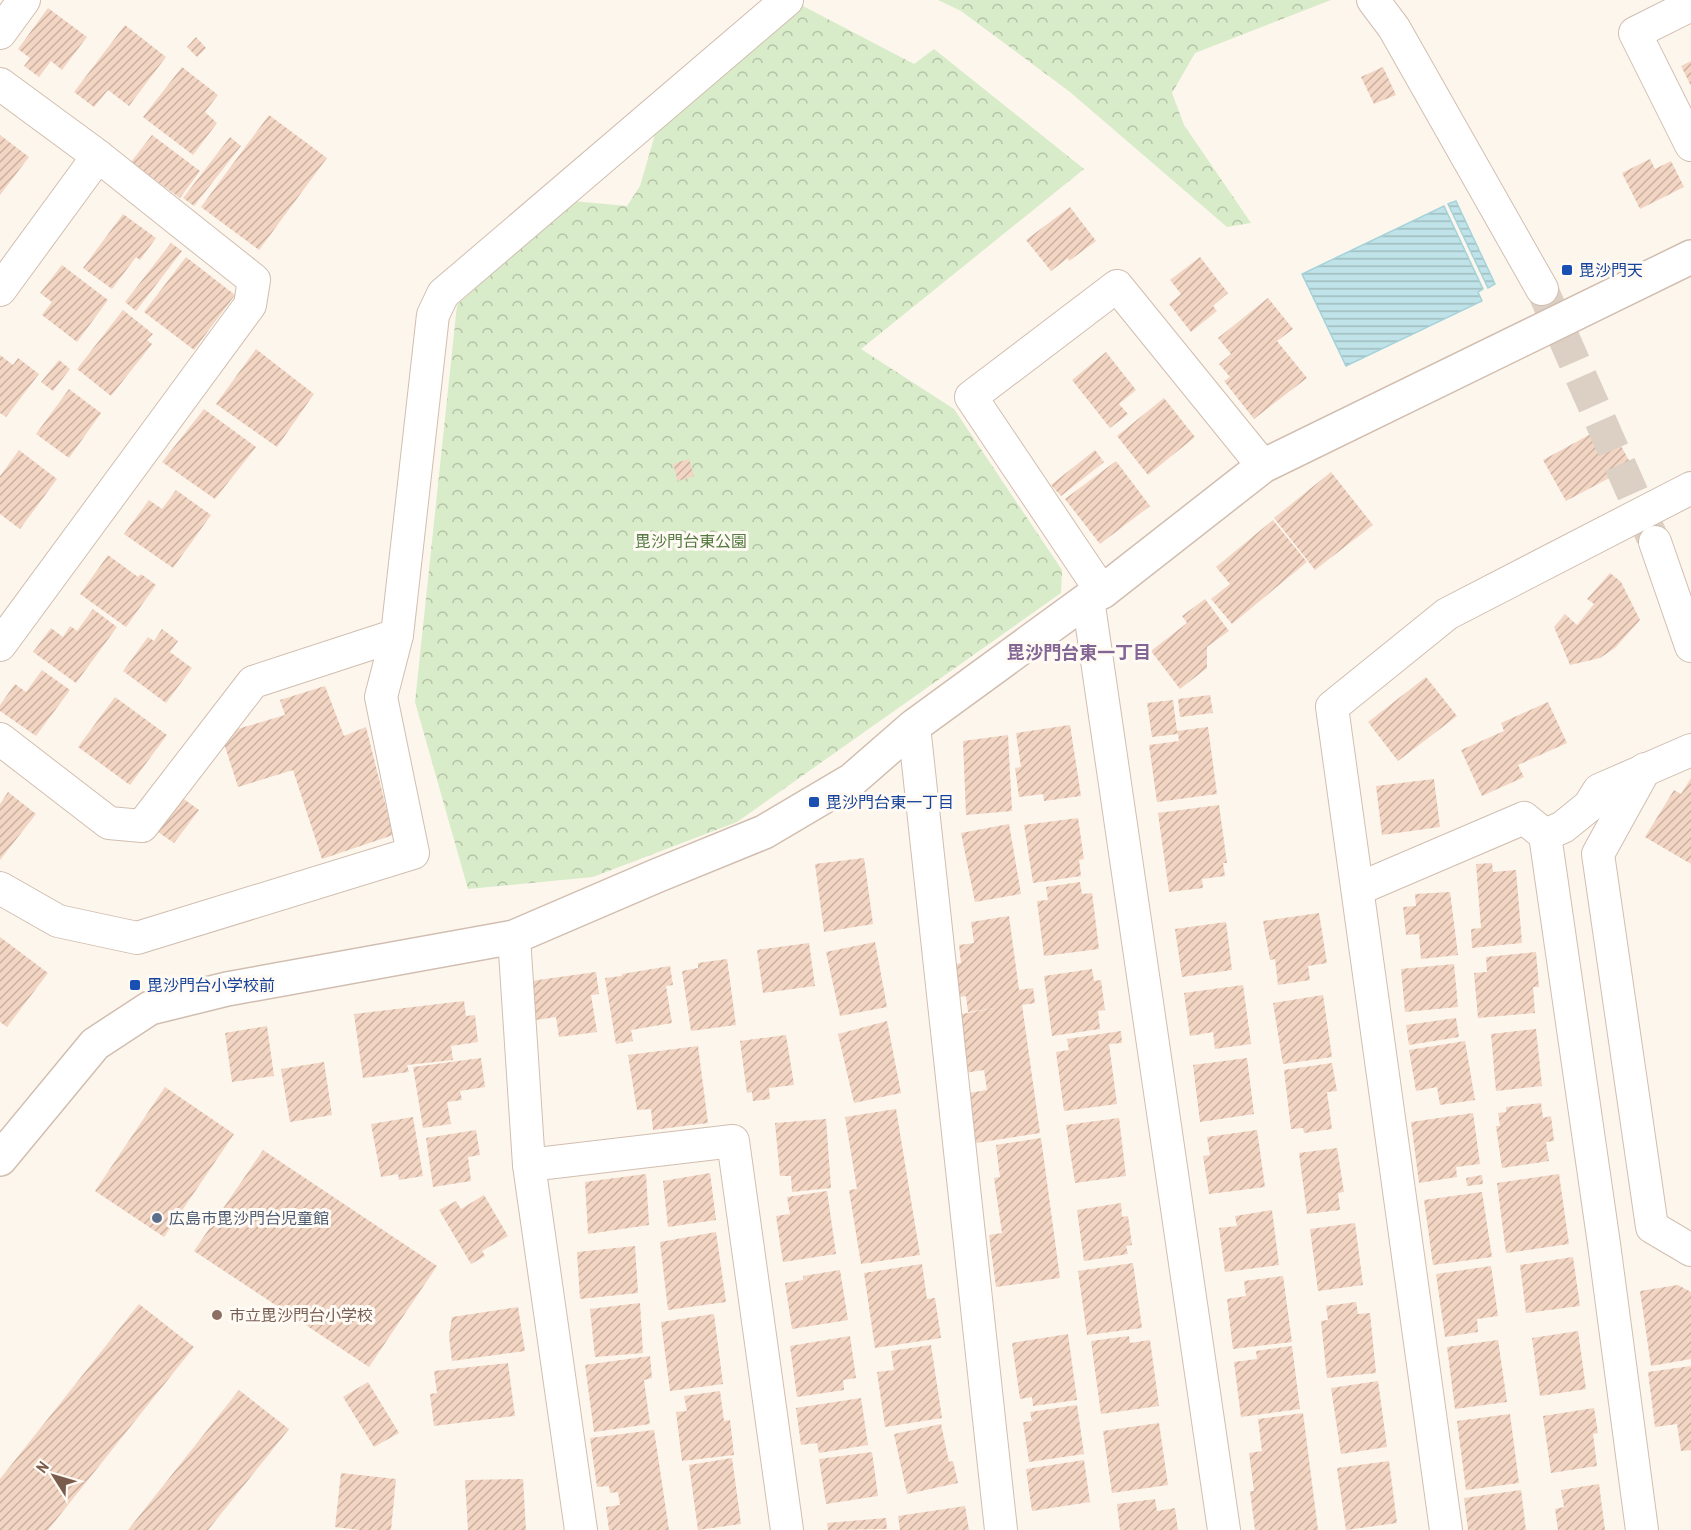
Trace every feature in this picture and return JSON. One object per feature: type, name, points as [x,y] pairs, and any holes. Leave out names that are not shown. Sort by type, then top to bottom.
[{"type":"street","points":[[0,33],[24,0]]},
{"type":"street","points":[[0,888],[58,921],[137,938],[413,853],[381,697],[398,635],[433,315],[443,294],[787,0]]},
{"type":"street","points":[[1373,0],[1394,28],[1542,288]]},
{"type":"street","points":[[1691,5],[1635,33],[1691,145]]},
{"type":"street","points":[[0,84],[98,156],[254,280],[250,305],[0,645]]},
{"type":"street","points":[[0,290],[98,156]]},
{"type":"street","points":[[1,1155],[94,1044],[150,1008],[227,989],[514,938],[764,832],[852,780],[914,726],[1095,595],[1263,466],[1691,257]]},
{"type":"street","points":[[1224,1530],[1095,595],[971,397],[1118,286],[1263,466]]},
{"type":"street","points":[[1446,1530],[1332,707],[1447,614],[1691,488]]},
{"type":"street","points":[[1654,542],[1691,646]]},
{"type":"street","points":[[0,739],[109,823],[142,826],[253,682],[398,635]]},
{"type":"street","points":[[914,726],[1001,1530]]},
{"type":"street","points":[[1545,835],[1563,827],[1589,806],[1599,790],[1691,750]]},
{"type":"street","points":[[1646,769],[1598,854],[1652,1227],[1691,1250]]},
{"type":"street","points":[[1358,889],[1524,818],[1545,835],[1604,1244],[1642,1530]]},
{"type":"street","points":[[514,938],[529,1165],[581,1530]]},
{"type":"street","points":[[529,1165],[733,1141],[788,1530]]},
{"type":"green space","points":[[938,0],[1331,0],[1195,53],[1172,93],[1184,125],[1251,223],[1227,227],[1070,92],[961,11]]},
{"type":"green space","name":"毘沙門台東公園","points":[[801,5],[914,64],[934,49],[1084,169],[861,349],[954,409],[1062,570],[1061,593],[737,822],[593,877],[468,889],[415,702],[457,305],[573,201],[627,206],[640,186],[658,124]]},
{"type":"water","points":[[1456,201],[1495,284],[1488,288],[1448,204]]},
{"type":"water","points":[[1444,206],[1483,289],[1478,292],[1482,301],[1346,366],[1302,274]]},
{"type":"building","points":[[48,8],[87,37],[62,70],[51,61],[39,77],[24,66],[30,58],[18,49]]},
{"type":"building","points":[[125,25],[166,57],[129,106],[108,90],[94,107],[74,92]]},
{"type":"building","points":[[196,37],[206,48],[197,57],[187,47]]},
{"type":"building","points":[[1691,61],[1691,86],[1681,66]]},
{"type":"building","points":[[182,67],[218,95],[205,112],[217,123],[193,155],[143,117]]},
{"type":"building","points":[[1383,67],[1396,95],[1374,104],[1361,77]]},
{"type":"building","points":[[269,115],[327,158],[259,250],[201,207]]},
{"type":"building","points":[[0,135],[29,157],[0,195]]},
{"type":"building","points":[[152,135],[200,171],[180,198],[131,162]]},
{"type":"building","points":[[230,137],[241,146],[194,206],[183,198]]},
{"type":"building","points":[[1650,159],[1655,169],[1671,161],[1684,187],[1640,209],[1622,173]]},
{"type":"building","points":[[1070,207],[1096,241],[1051,271],[1026,240]]},
{"type":"building","points":[[123,214],[156,238],[140,260],[136,257],[112,289],[83,268]]},
{"type":"building","points":[[171,243],[182,251],[136,311],[125,302]]},
{"type":"building","points":[[186,257],[235,295],[194,350],[144,312]]},
{"type":"building","points":[[1200,257],[1228,293],[1213,306],[1217,311],[1191,332],[1169,304],[1181,294],[1170,280]]},
{"type":"building","points":[[62,265],[108,300],[77,342],[42,315],[52,302],[40,293]]},
{"type":"building","points":[[1268,298],[1293,329],[1277,341],[1307,378],[1254,419],[1224,381],[1230,377],[1219,364],[1231,354],[1218,338]]},
{"type":"building","points":[[123,310],[153,334],[147,340],[152,344],[111,396],[77,369]]},
{"type":"building","points":[[256,349],[314,394],[277,447],[216,404]]},
{"type":"building","points":[[1106,352],[1136,390],[1119,404],[1128,414],[1110,428],[1072,380]]},
{"type":"building","points":[[0,355],[13,365],[18,358],[39,374],[6,417],[0,413]]},
{"type":"building","points":[[59,360],[70,369],[53,391],[41,382]]},
{"type":"building","points":[[69,389],[101,413],[69,458],[36,434]]},
{"type":"building","points":[[1164,398],[1195,437],[1148,475],[1117,436]]},
{"type":"building","points":[[204,409],[256,447],[215,499],[162,462]]},
{"type":"building","points":[[1609,424],[1632,466],[1566,501],[1543,460]]},
{"type":"building","points":[[19,450],[57,479],[20,529],[0,514],[0,476]]},
{"type":"building","points":[[1095,450],[1104,462],[1061,496],[1051,485]]},
{"type":"building","points":[[689,459],[694,476],[678,481],[673,464]]},
{"type":"building","points":[[1116,461],[1150,506],[1100,544],[1065,499]]},
{"type":"building","points":[[1331,472],[1373,525],[1315,570],[1274,518]]},
{"type":"building","points":[[176,490],[211,515],[173,568],[124,534],[149,500],[162,509]]},
{"type":"building","points":[[1273,520],[1307,562],[1232,624],[1211,599],[1230,584],[1216,567]]},
{"type":"building","points":[[108,555],[138,577],[141,574],[156,585],[126,627],[80,594]]},
{"type":"building","points":[[1610,573],[1621,582],[1640,620],[1615,648],[1600,658],[1570,665],[1554,627],[1565,614],[1577,625],[1594,604],[1587,599]]},
{"type":"building","points":[[1205,599],[1229,631],[1207,647],[1207,668],[1180,689],[1151,651],[1187,623],[1182,616]]},
{"type":"building","points":[[93,609],[117,627],[76,683],[33,652],[51,628],[63,637],[70,626],[77,631]]},
{"type":"building","points":[[162,629],[178,641],[170,652],[192,668],[166,703],[123,671],[148,637],[154,641]]},
{"type":"building","points":[[42,670],[70,690],[36,736],[0,711],[0,705],[15,684],[26,692]]},
{"type":"building","points":[[1426,677],[1457,716],[1398,761],[1368,722]]},
{"type":"building","points":[[325,686],[344,736],[366,727],[393,835],[322,859],[293,770],[238,787],[221,734],[285,715],[280,700]]},
{"type":"building","points":[[1210,695],[1213,713],[1180,717],[1178,699]]},
{"type":"building","points":[[115,697],[167,735],[130,785],[78,747]]},
{"type":"building","points":[[1173,700],[1177,731],[1208,727],[1217,794],[1157,802],[1149,745],[1179,741],[1178,734],[1152,737],[1147,703]]},
{"type":"building","points":[[1548,702],[1567,743],[1518,765],[1524,777],[1482,796],[1461,750],[1504,731],[1501,723]]},
{"type":"building","points":[[1070,725],[1081,796],[1044,801],[1043,794],[1019,797],[1015,768],[1021,767],[1016,733]]},
{"type":"building","points":[[1008,735],[1012,811],[966,815],[963,741]]},
{"type":"building","points":[[1691,778],[1691,864],[1645,837],[1674,790],[1681,794]]},
{"type":"building","points":[[1434,779],[1440,827],[1382,835],[1376,786]]},
{"type":"building","points":[[8,792],[36,814],[0,860],[0,804]]},
{"type":"building","points":[[177,794],[199,810],[174,843],[152,828]]},
{"type":"building","points":[[1219,805],[1227,863],[1223,863],[1225,876],[1202,879],[1203,888],[1169,892],[1158,813]]},
{"type":"building","points":[[1078,818],[1084,859],[1079,860],[1081,876],[1033,883],[1024,825]]},
{"type":"building","points":[[1009,824],[1021,894],[975,902],[961,833]]},
{"type":"building","points":[[864,858],[873,924],[824,932],[815,864]]},
{"type":"building","points":[[1492,863],[1493,872],[1516,870],[1522,943],[1472,948],[1471,929],[1481,928],[1476,864]]},
{"type":"building","points":[[1080,882],[1082,894],[1092,893],[1099,949],[1044,956],[1037,901],[1048,900],[1046,887]]},
{"type":"building","points":[[1450,892],[1458,955],[1421,959],[1419,934],[1406,935],[1403,907],[1416,906],[1415,894]]},
{"type":"building","points":[[1319,913],[1327,963],[1308,966],[1310,980],[1278,985],[1275,959],[1270,960],[1263,921]]},
{"type":"building","points":[[1009,916],[1019,990],[1033,988],[1035,1003],[1022,1005],[1040,1133],[976,1143],[969,1093],[987,1090],[984,1070],[964,1073],[956,1015],[995,1008],[968,1012],[966,996],[954,998],[950,965],[961,963],[959,945],[974,943],[971,922]]},
{"type":"building","points":[[1226,922],[1232,970],[1182,977],[1175,929]]},
{"type":"building","points":[[0,937],[48,973],[7,1027],[0,1022]]},
{"type":"building","points":[[875,942],[887,1007],[840,1016],[826,952]]},
{"type":"building","points":[[809,943],[815,986],[763,993],[757,950]]},
{"type":"building","points":[[1536,952],[1539,987],[1533,987],[1535,1013],[1478,1018],[1474,973],[1487,972],[1486,957]]},
{"type":"building","points":[[727,959],[736,1025],[691,1031],[682,971],[698,968],[698,963]]},
{"type":"building","points":[[1454,964],[1458,1007],[1405,1012],[1401,969]]},
{"type":"building","points":[[670,966],[673,985],[666,986],[672,1023],[631,1030],[633,1041],[616,1044],[605,978]]},
{"type":"building","points":[[1092,969],[1094,981],[1101,980],[1105,1010],[1098,1011],[1100,1029],[1052,1036],[1044,976]]},
{"type":"building","points":[[596,972],[599,994],[591,995],[597,1032],[559,1037],[556,1017],[536,1020],[531,981]]},
{"type":"building","points":[[1243,985],[1251,1044],[1215,1049],[1213,1032],[1190,1036],[1184,993]]},
{"type":"building","points":[[1323,995],[1332,1057],[1283,1064],[1273,1003]]},
{"type":"building","points":[[464,1001],[466,1016],[475,1015],[478,1042],[451,1046],[453,1060],[407,1065],[409,1072],[363,1078],[354,1014]]},
{"type":"building","points":[[1456,1018],[1459,1037],[1409,1045],[1406,1025]]},
{"type":"building","points":[[887,1021],[901,1093],[854,1103],[838,1034]]},
{"type":"building","points":[[267,1026],[274,1076],[232,1082],[225,1033]]},
{"type":"building","points":[[1536,1029],[1542,1086],[1496,1091],[1491,1034]]},
{"type":"building","points":[[1121,1031],[1122,1043],[1109,1044],[1117,1104],[1064,1111],[1056,1052],[1069,1050],[1067,1039]]},
{"type":"building","points":[[786,1035],[794,1085],[769,1088],[770,1099],[753,1101],[752,1092],[747,1093],[740,1041]]},
{"type":"building","points":[[1465,1041],[1475,1100],[1440,1105],[1437,1087],[1416,1091],[1409,1050]]},
{"type":"building","points":[[698,1046],[708,1123],[653,1130],[651,1109],[637,1110],[628,1055]]},
{"type":"building","points":[[481,1058],[485,1087],[460,1091],[462,1100],[447,1102],[451,1124],[423,1128],[413,1067]]},
{"type":"building","points":[[1247,1058],[1254,1114],[1200,1122],[1193,1065]]},
{"type":"building","points":[[324,1062],[332,1115],[290,1122],[281,1069]]},
{"type":"building","points":[[1332,1063],[1337,1091],[1327,1092],[1332,1129],[1304,1133],[1303,1128],[1291,1129],[1284,1070]]},
{"type":"building","points":[[165,1087],[234,1134],[164,1237],[95,1191]]},
{"type":"building","points":[[1541,1103],[1543,1118],[1551,1116],[1554,1141],[1546,1142],[1549,1161],[1502,1168],[1496,1126],[1500,1126],[1498,1113],[1506,1112],[1506,1107]]},
{"type":"building","points":[[896,1109],[920,1255],[861,1264],[849,1190],[857,1189],[845,1117]]},
{"type":"building","points":[[1473,1113],[1480,1164],[1456,1167],[1457,1177],[1419,1183],[1411,1122]]},
{"type":"building","points":[[413,1117],[423,1176],[399,1180],[398,1174],[381,1177],[371,1124]]},
{"type":"building","points":[[1119,1118],[1126,1176],[1075,1183],[1066,1125]]},
{"type":"building","points":[[826,1119],[831,1188],[792,1192],[791,1176],[780,1176],[775,1123]]},
{"type":"building","points":[[476,1130],[480,1155],[468,1157],[471,1181],[433,1187],[426,1138]]},
{"type":"building","points":[[1257,1130],[1265,1187],[1209,1194],[1203,1156],[1210,1155],[1207,1137]]},
{"type":"building","points":[[1041,1138],[1060,1278],[996,1287],[989,1235],[1002,1233],[994,1178],[1000,1177],[996,1145]]},
{"type":"building","points":[[1337,1148],[1344,1192],[1338,1193],[1340,1210],[1307,1214],[1299,1153]]},
{"type":"building","points":[[263,1150],[437,1266],[369,1367],[194,1251]]},
{"type":"building","points":[[710,1173],[716,1220],[668,1227],[663,1181]]},
{"type":"building","points":[[646,1174],[649,1225],[588,1234],[585,1182]]},
{"type":"building","points":[[1559,1174],[1569,1244],[1506,1253],[1497,1183]]},
{"type":"building","points":[[1482,1175],[1483,1184],[1467,1186],[1466,1178]]},
{"type":"building","points":[[827,1191],[836,1254],[783,1262],[776,1216],[790,1214],[787,1197]]},
{"type":"building","points":[[1482,1192],[1492,1257],[1433,1265],[1424,1200]]},
{"type":"building","points":[[484,1195],[508,1236],[482,1251],[485,1256],[471,1264],[439,1210],[456,1201],[461,1209]]},
{"type":"building","points":[[1121,1203],[1122,1217],[1128,1216],[1132,1245],[1126,1246],[1128,1254],[1084,1261],[1077,1210]]},
{"type":"building","points":[[1272,1210],[1279,1265],[1225,1272],[1219,1228],[1237,1226],[1235,1216]]},
{"type":"building","points":[[1355,1223],[1363,1285],[1318,1291],[1310,1229]]},
{"type":"building","points":[[716,1232],[726,1302],[668,1310],[660,1242]]},
{"type":"building","points":[[635,1246],[638,1293],[580,1299],[577,1252]]},
{"type":"building","points":[[1573,1257],[1580,1306],[1526,1313],[1520,1265]]},
{"type":"building","points":[[1133,1263],[1142,1328],[1087,1335],[1078,1271]]},
{"type":"building","points":[[922,1264],[927,1299],[935,1298],[941,1338],[875,1348],[864,1273]]},
{"type":"building","points":[[1491,1266],[1498,1316],[1477,1319],[1478,1332],[1445,1337],[1436,1274]]},
{"type":"building","points":[[840,1270],[848,1320],[792,1329],[785,1283],[803,1280],[803,1276]]},
{"type":"building","points":[[1283,1276],[1292,1342],[1233,1349],[1227,1299],[1246,1296],[1244,1281]]},
{"type":"building","points":[[1678,1285],[1691,1292],[1691,1359],[1651,1366],[1640,1291]]},
{"type":"building","points":[[1356,1302],[1358,1314],[1370,1313],[1376,1373],[1327,1378],[1321,1321],[1328,1320],[1326,1306]]},
{"type":"building","points":[[640,1303],[643,1353],[595,1357],[590,1309]]},
{"type":"building","points":[[139,1304],[194,1347],[48,1530],[0,1530],[0,1479]]},
{"type":"building","points":[[518,1307],[525,1351],[452,1361],[449,1336],[452,1317]]},
{"type":"building","points":[[714,1314],[723,1384],[670,1391],[661,1322]]},
{"type":"building","points":[[1578,1331],[1586,1389],[1540,1396],[1532,1338]]},
{"type":"building","points":[[1068,1334],[1077,1400],[1033,1406],[1032,1397],[1020,1399],[1012,1343]]},
{"type":"building","points":[[850,1336],[856,1378],[843,1380],[844,1390],[797,1397],[790,1346]]},
{"type":"building","points":[[1129,1336],[1130,1343],[1150,1340],[1159,1406],[1101,1414],[1091,1341]]},
{"type":"building","points":[[1498,1340],[1507,1402],[1455,1409],[1447,1347]]},
{"type":"building","points":[[931,1345],[942,1418],[885,1427],[877,1372],[894,1370],[891,1351]]},
{"type":"building","points":[[1292,1346],[1300,1409],[1241,1417],[1234,1362],[1257,1359],[1256,1351]]},
{"type":"building","points":[[650,1356],[652,1378],[644,1380],[650,1424],[594,1432],[585,1365]]},
{"type":"building","points":[[508,1363],[515,1416],[434,1426],[430,1394],[437,1393],[434,1371]]},
{"type":"building","points":[[1691,1366],[1691,1450],[1681,1451],[1677,1424],[1655,1427],[1648,1372]]},
{"type":"building","points":[[1378,1381],[1387,1447],[1341,1454],[1331,1388]]},
{"type":"building","points":[[368,1382],[399,1433],[374,1447],[343,1397]]},
{"type":"building","points":[[239,1390],[289,1429],[208,1530],[128,1530]]},
{"type":"building","points":[[720,1391],[724,1421],[730,1420],[734,1455],[682,1461],[676,1412],[687,1411],[684,1396]]},
{"type":"building","points":[[861,1398],[868,1445],[819,1453],[817,1443],[801,1445],[796,1408]]},
{"type":"building","points":[[1077,1405],[1084,1454],[1029,1462],[1023,1422],[1032,1421],[1030,1412]]},
{"type":"building","points":[[1594,1408],[1598,1433],[1593,1434],[1597,1466],[1551,1473],[1543,1416]]},
{"type":"building","points":[[1303,1413],[1318,1530],[1255,1530],[1250,1491],[1254,1491],[1249,1453],[1262,1451],[1258,1419]]},
{"type":"building","points":[[1510,1414],[1519,1483],[1466,1490],[1457,1421]]},
{"type":"building","points":[[1159,1423],[1168,1485],[1112,1493],[1103,1431]]},
{"type":"building","points":[[941,1424],[949,1462],[953,1461],[958,1483],[907,1494],[894,1434]]},
{"type":"building","points":[[654,1430],[669,1530],[609,1530],[606,1507],[620,1505],[618,1492],[610,1493],[609,1486],[597,1487],[590,1438]]},
{"type":"building","points":[[872,1452],[878,1496],[826,1504],[819,1459]]},
{"type":"building","points":[[732,1458],[741,1524],[698,1530],[689,1465]]},
{"type":"building","points":[[1084,1460],[1090,1502],[1032,1511],[1026,1469]]},
{"type":"building","points":[[1389,1461],[1397,1523],[1346,1530],[1337,1468]]},
{"type":"building","points":[[341,1473],[396,1479],[391,1530],[335,1527]]},
{"type":"building","points":[[523,1479],[526,1530],[468,1530],[465,1480]]},
{"type":"building","points":[[1599,1484],[1605,1530],[1558,1530],[1555,1509],[1564,1507],[1561,1490]]},
{"type":"building","points":[[1521,1490],[1526,1530],[1468,1530],[1464,1498]]},
{"type":"building","points":[[1155,1499],[1157,1511],[1175,1508],[1178,1530],[1120,1530],[1117,1504]]},
{"type":"building","points":[[965,1506],[969,1530],[900,1530],[898,1516]]},
{"type":"building","points":[[886,1518],[887,1529],[828,1530],[827,1523]]},
{"type":"tunnel","points":[[1542,289],[1652,537]]},
{"type":"place","name":"毘沙門天","points":[[1567,270]]},
{"type":"place","name":"毘沙門台東一丁目","points":[[814,802]]},
{"type":"place","name":"毘沙門台小学校前","points":[[135,985]]},
{"type":"place","name":"広島市毘沙門台児童館","points":[[157,1218]]},
{"type":"place","name":"市立毘沙門台小学校","points":[[217,1315]]},
{"type":"district","name":"毘沙門台東一丁目","points":[[1079,652]]}]
